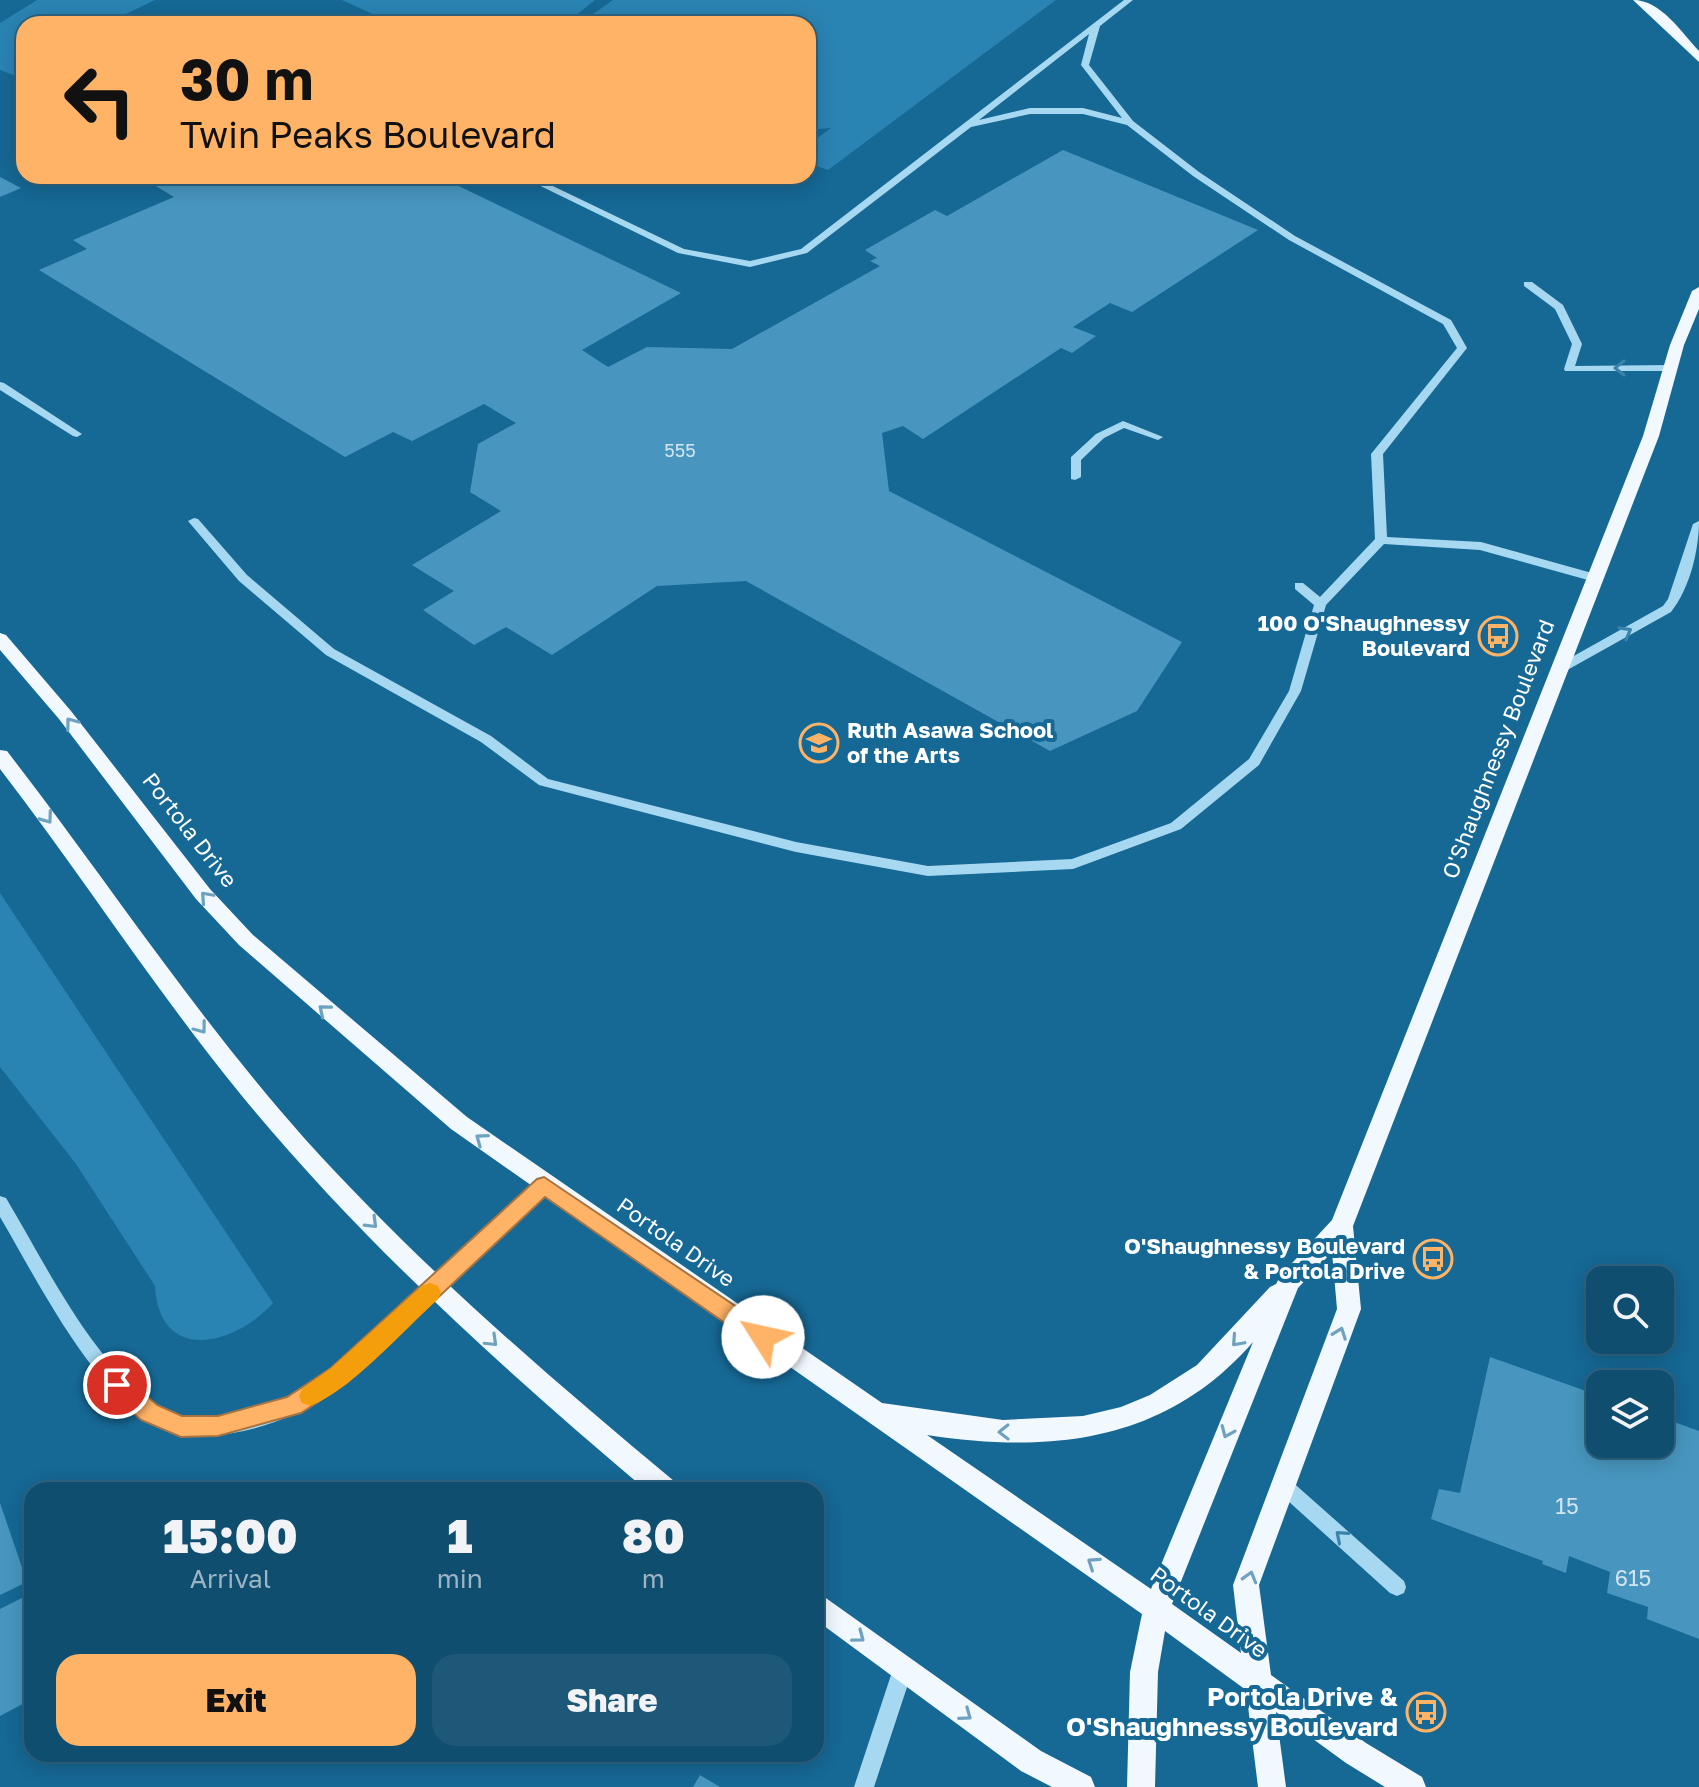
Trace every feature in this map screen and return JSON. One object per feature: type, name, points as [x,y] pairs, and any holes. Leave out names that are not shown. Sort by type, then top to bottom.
[{"type":"main road","points":[[1639,0],[1664,20],[1699,58]]},
{"type":"main road","name":"O'Shaughnessy Boulevard","points":[[1141,1787],[1144,1672],[1156,1609],[1289,1282],[1341,1226],[1651,436],[1670,368],[1699,291]]},
{"type":"main road","name":"Portola Drive","points":[[0,639],[65,715],[203,894],[246,940],[438,1105],[544,1185],[1156,1609],[1356,1753],[1412,1787]]},
{"type":"main road","points":[[0,756],[250,1091],[305,1154],[536,1381],[656,1482]]},
{"type":"main road","name":"O'Shaughnessy Boulevard","points":[[1272,1787],[1246,1585],[1349,1309],[1341,1226]]},
{"type":"main road","points":[[868,1410],[933,1426],[989,1433],[1044,1432],[1098,1425],[1149,1407],[1194,1382],[1231,1348],[1289,1282]]},
{"type":"main road","points":[[824,1610],[1031,1761],[1081,1787]]},
{"type":"street","points":[[542,184],[681,251],[750,264],[804,251],[1129,0]]},
{"type":"street","points":[[194,521],[243,578],[330,652],[486,739],[544,782],[796,847],[928,871],[1073,864],[1176,826],[1254,762],[1295,691],[1320,604],[1381,540],[1377,454],[1462,348],[1447,322],[1292,238],[1196,174],[1130,123],[1085,65],[1096,25]]},
{"type":"street","points":[[968,125],[1030,111],[1083,111],[1130,123]]},
{"type":"street","points":[[1528,284],[1559,307],[1577,344],[1569,369],[1670,368]]},
{"type":"street","points":[[0,385],[77,434]]},
{"type":"street","points":[[1075,477],[1075,459],[1100,436],[1123,424],[1158,437]]},
{"type":"street","points":[[1558,670],[1667,609],[1674,600],[1699,524]]},
{"type":"street","points":[[1381,540],[1481,546],[1595,578]]},
{"type":"street","points":[[1299,586],[1320,604]]},
{"type":"street","points":[[0,1203],[90,1349],[117,1385],[149,1412],[181,1426],[218,1426],[293,1406],[339,1376],[544,1185]]},
{"type":"street","points":[[1283,1485],[1397,1587]]},
{"type":"street","points":[[864,1787],[903,1669]]},
{"type":"shaded area","points":[[37,0],[155,0],[122,16],[16,16],[16,76],[0,70],[0,23]]},
{"type":"shaded area","points":[[342,0],[595,0],[575,16],[377,16]]},
{"type":"shaded area","points":[[613,0],[1056,0],[828,170],[816,166],[816,139],[831,128],[816,129],[816,16],[591,16]]},
{"type":"shaded area","points":[[0,893],[273,1303],[239,1329],[220,1337],[201,1340],[184,1337],[170,1328],[160,1311],[155,1286],[76,1164],[0,1067]]},
{"type":"building","points":[[1063,150],[1258,230],[1132,312],[1110,303],[1073,327],[1096,336],[1072,353],[1061,348],[923,439],[903,426],[882,433],[889,491],[1182,642],[1137,711],[1050,751],[746,581],[657,586],[552,655],[506,627],[474,645],[423,610],[454,591],[412,565],[501,511],[470,492],[478,444],[516,423],[484,404],[412,441],[393,432],[345,457],[39,270],[87,249],[73,240],[174,197],[153,184],[455,184],[681,293],[582,350],[608,367],[647,347],[732,349],[880,266],[870,261],[877,258],[865,250],[935,210],[947,216]]},
{"type":"building","points":[[0,177],[21,188],[0,197]]},
{"type":"building","points":[[1490,1357],[1586,1391],[1586,1458],[1674,1458],[1674,1422],[1699,1431],[1699,1639],[1647,1619],[1648,1607],[1607,1593],[1610,1572],[1569,1556],[1566,1573],[1542,1564],[1543,1561],[1431,1519],[1439,1489],[1460,1493]]},
{"type":"building","points":[[0,1503],[24,1573],[24,1583],[0,1595]]},
{"type":"building","points":[[24,1597],[24,1703],[0,1716],[0,1609]]},
{"type":"building","points":[[700,1775],[720,1787],[693,1787]]},
{"type":"slow traffic","points":[[310,1396],[339,1376],[430,1293]]},
{"type":"place","name":"100 O'Shaughnessy Boulevard","points":[[1498,636]]},
{"type":"place","name":"Ruth Asawa School of the Arts","points":[[819,743]]},
{"type":"place","name":"O'Shaughnessy Boulevard & Portola Drive","points":[[1433,1259]]},
{"type":"place","name":"Portola Drive & O'Shaughnessy Boulevard","points":[[1426,1712]]},
{"type":"route","points":[[117,1385],[149,1412],[181,1426],[218,1426],[293,1406],[339,1376],[544,1185],[763,1337]]}]
